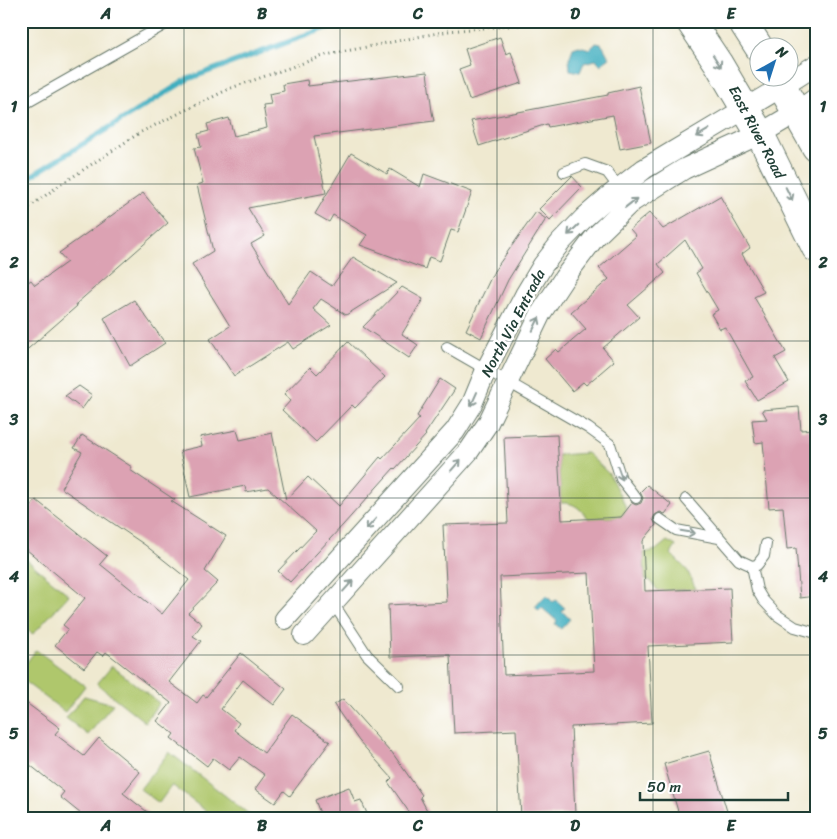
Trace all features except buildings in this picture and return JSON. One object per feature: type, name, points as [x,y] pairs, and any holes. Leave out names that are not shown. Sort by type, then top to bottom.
[{"type":"main road","name":"East River Road","points":[[690,21],[718,63],[760,134],[816,248]]},
{"type":"main road","points":[[742,21],[753,38]]},
{"type":"main road","points":[[787,88],[806,105],[816,147]]},
{"type":"street","name":"North Via Entrada","points":[[800,73],[816,65]]},
{"type":"street","name":"North Via Entrada","points":[[285,619],[456,432],[472,404],[486,370],[525,295],[543,265],[561,242],[585,217],[644,169],[745,108],[772,88]]},
{"type":"street","name":"North Via Entrada","points":[[304,635],[469,451],[488,423],[541,313],[564,278],[595,237],[630,203],[684,169],[760,134],[806,105]]},
{"type":"lane","points":[[21,106],[171,21]]},
{"type":"lane","points":[[564,172],[585,164],[607,172],[619,188]]},
{"type":"lane","points":[[447,347],[588,428],[610,444],[621,479],[636,498]]},
{"type":"lane","points":[[686,499],[739,560],[752,566],[757,565],[764,556],[766,544]]},
{"type":"lane","points":[[660,520],[676,530],[718,538]]},
{"type":"lane","points":[[752,566],[757,590],[763,600],[777,615],[795,627],[816,633]]},
{"type":"lane","points":[[333,603],[367,655],[399,686]]},
{"type":"path","points":[[21,213],[57,186],[141,132],[231,88],[326,55],[448,31],[565,21]]},
{"type":"green space","points":[[587,453],[609,474],[627,509],[621,517],[589,519],[574,505],[561,503],[558,455]]},
{"type":"green space","points":[[667,541],[676,546],[671,554],[687,570],[696,589],[658,591],[651,581],[645,579],[644,553],[656,550]]},
{"type":"green space","points":[[21,555],[69,595],[33,634],[21,625]]},
{"type":"green space","points":[[36,650],[85,686],[65,712],[21,679],[21,670]]},
{"type":"green space","points":[[112,666],[159,703],[145,722],[97,684]]},
{"type":"green space","points":[[84,696],[113,704],[88,735],[66,718]]},
{"type":"green space","points":[[169,752],[250,815],[248,818],[215,818],[172,785],[159,803],[140,789]]},
{"type":"water","points":[[596,43],[601,44],[610,58],[600,65],[596,60],[584,63],[580,72],[570,70],[569,59],[573,48],[579,46],[590,49]]},
{"type":"water","points":[[546,595],[553,602],[556,600],[565,608],[562,611],[570,619],[561,629],[555,624],[557,621],[542,608],[539,611],[535,607]]},
{"type":"waterway","points":[[21,184],[188,79],[345,21]]}]
